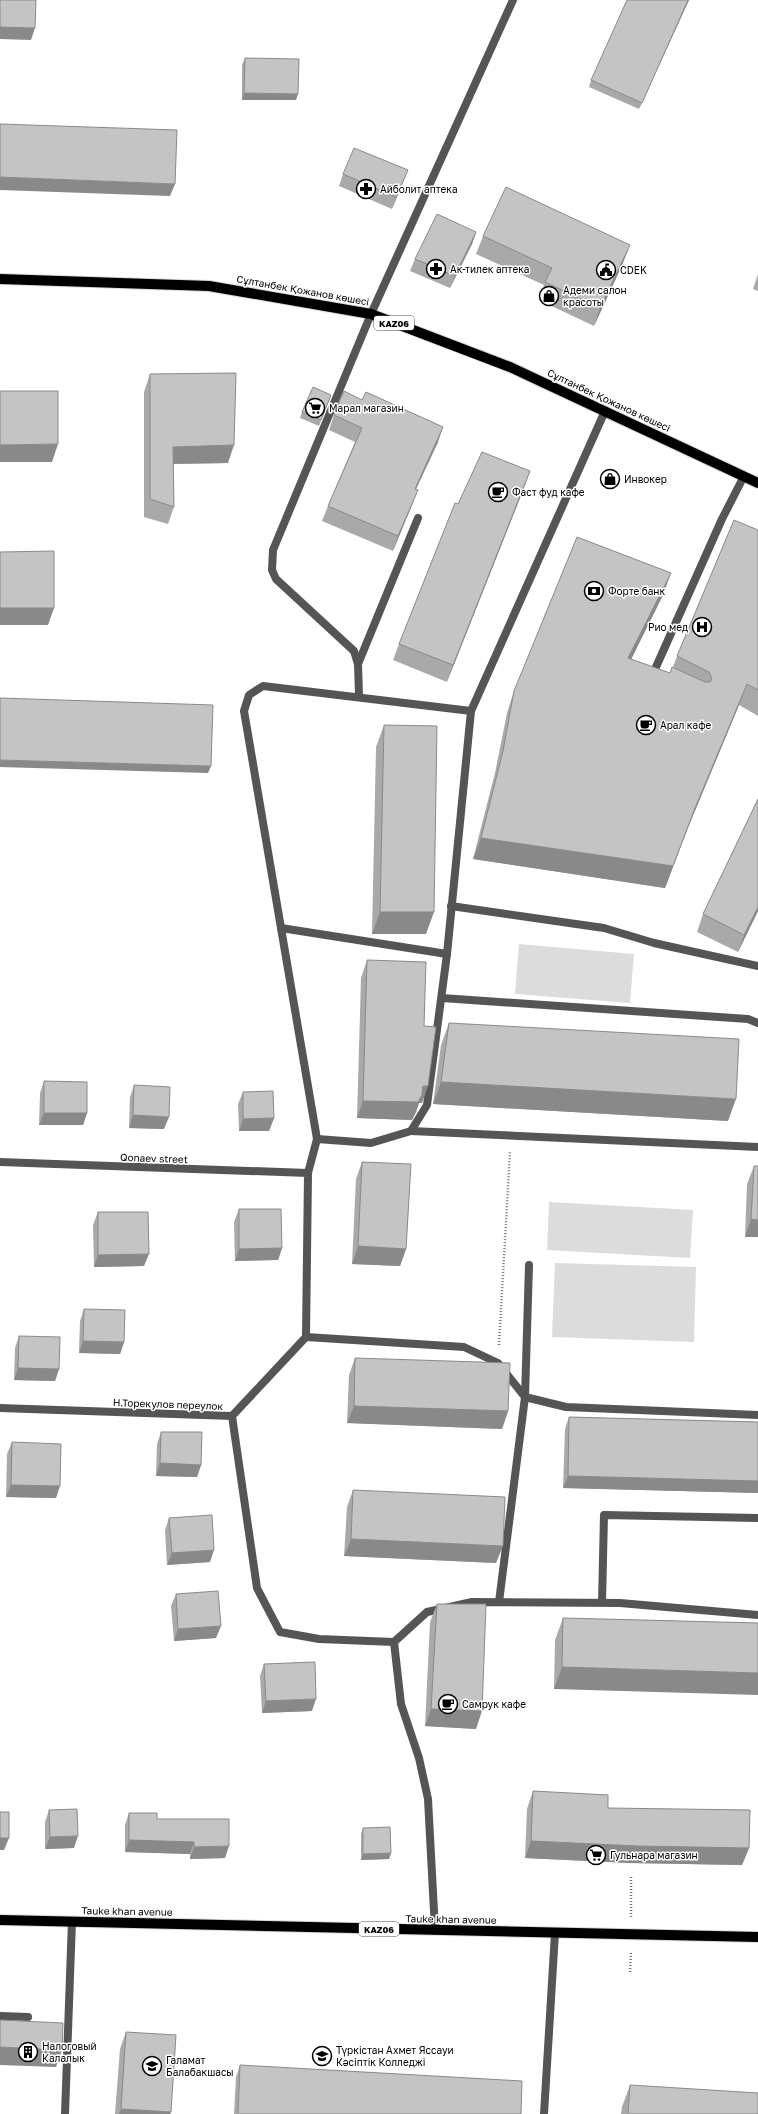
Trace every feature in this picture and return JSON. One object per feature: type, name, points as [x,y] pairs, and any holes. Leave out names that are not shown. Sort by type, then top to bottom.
[{"type":"main road","name":"Сұлтанбек Қожанов көшесі","points":[[0,279],[209,286],[371,314],[510,366],[758,483]]},
{"type":"main road","name":"Tauke khan avenue","points":[[0,1920],[758,1937]]},
{"type":"street","points":[[359,696],[358,664],[354,651],[276,579],[272,570],[273,550],[371,314],[513,0]]},
{"type":"street","points":[[412,1131],[427,1105],[447,954],[471,712],[604,411]]},
{"type":"street","points":[[658,679],[650,675],[718,526],[744,476]]},
{"type":"street","points":[[358,664],[418,518]]},
{"type":"street","points":[[232,1416],[306,1337],[308,1173],[317,1139],[244,712],[249,695],[264,686],[359,696],[471,712]]},
{"type":"street","points":[[452,906],[604,928],[654,943],[758,966]]},
{"type":"street","points":[[281,928],[447,954]]},
{"type":"street","points":[[442,998],[748,1019],[758,1023]]},
{"type":"street","points":[[317,1139],[371,1143],[412,1131],[758,1147]]},
{"type":"street","name":"Qonaev street","points":[[0,1162],[308,1173]]},
{"type":"street","points":[[499,1602],[525,1398],[529,1265]]},
{"type":"street","points":[[306,1337],[464,1347],[498,1363],[525,1398],[566,1407],[758,1415]]},
{"type":"street","name":"Н.Торекулов переулок","points":[[0,1408],[232,1416],[256,1588],[280,1632],[319,1638],[394,1642]]},
{"type":"street","points":[[602,1603],[604,1515],[758,1518]]},
{"type":"street","points":[[435,1930],[428,1799],[419,1758],[401,1704],[394,1642],[427,1612],[472,1602],[602,1603],[758,1615]]},
{"type":"street","points":[[65,2114],[72,1921]]},
{"type":"street","points":[[544,2114],[555,1933]]},
{"type":"street","points":[[0,2016],[28,2017]]},
{"type":"path","points":[[498,1363],[511,1136]]},
{"type":"shaded area","points":[[519,944],[634,954],[630,1003],[515,994]]},
{"type":"shaded area","points":[[549,1202],[693,1210],[690,1258],[547,1250]]},
{"type":"shaded area","points":[[555,1263],[696,1267],[694,1342],[552,1337]]},
{"type":"building","points":[[0,0],[36,0],[35,28],[0,27]]},
{"type":"building","points":[[627,0],[688,0],[642,103],[591,80]]},
{"type":"building","points":[[245,58],[299,59],[298,94],[244,93]]},
{"type":"building","points":[[0,124],[177,130],[175,184],[0,177]]},
{"type":"building","points":[[354,148],[408,170],[396,197],[343,174]]},
{"type":"building","points":[[506,187],[630,245],[600,308],[545,282],[552,268],[483,236]]},
{"type":"building","points":[[437,214],[476,232],[455,276],[415,259]]},
{"type":"building","points":[[236,373],[234,445],[173,447],[174,507],[150,499],[150,374]]},
{"type":"building","points":[[313,387],[331,395],[321,420],[302,412]]},
{"type":"building","points":[[0,391],[58,391],[58,444],[0,445]]},
{"type":"building","points":[[344,391],[362,400],[366,392],[443,427],[415,489],[418,490],[398,536],[328,506],[362,428],[334,415]]},
{"type":"building","points":[[482,452],[530,471],[453,665],[399,644],[455,503],[458,504]]},
{"type":"building","points":[[734,520],[758,530],[758,690],[747,684],[695,808],[673,866],[481,838],[503,751],[514,691],[577,537],[671,573],[628,658],[670,673],[672,667],[705,682],[710,682],[712,679],[709,672],[677,656]]},
{"type":"building","points":[[54,551],[54,608],[0,608],[0,552]]},
{"type":"building","points":[[0,698],[213,705],[211,766],[0,760]]},
{"type":"building","points":[[384,725],[437,726],[434,912],[380,912]]},
{"type":"building","points":[[758,799],[758,907],[744,935],[703,914]]},
{"type":"building","points":[[367,960],[426,962],[424,1026],[436,1027],[428,1086],[423,1086],[422,1095],[418,1102],[363,1101]]},
{"type":"building","points":[[449,1023],[739,1039],[736,1099],[441,1082]]},
{"type":"building","points":[[44,1081],[87,1082],[87,1113],[44,1113]]},
{"type":"building","points":[[134,1085],[170,1087],[169,1117],[133,1115]]},
{"type":"building","points":[[273,1091],[274,1118],[243,1119],[243,1092]]},
{"type":"building","points":[[362,1162],[411,1164],[406,1249],[358,1246]]},
{"type":"building","points":[[754,1166],[758,1166],[758,1220],[751,1219]]},
{"type":"building","points":[[239,1209],[281,1209],[282,1248],[239,1249]]},
{"type":"building","points":[[98,1212],[148,1212],[149,1254],[98,1255]]},
{"type":"building","points":[[84,1309],[125,1310],[124,1342],[83,1341]]},
{"type":"building","points":[[19,1336],[60,1337],[59,1369],[18,1368]]},
{"type":"building","points":[[355,1358],[510,1363],[508,1411],[354,1406]]},
{"type":"building","points":[[569,1417],[758,1422],[758,1481],[568,1476]]},
{"type":"building","points":[[161,1432],[202,1432],[201,1465],[160,1463]]},
{"type":"building","points":[[12,1442],[61,1444],[60,1486],[11,1485]]},
{"type":"building","points":[[353,1490],[505,1497],[503,1546],[351,1539]]},
{"type":"building","points":[[212,1515],[214,1550],[172,1553],[169,1518]]},
{"type":"building","points":[[218,1591],[221,1626],[178,1629],[176,1594]]},
{"type":"building","points":[[437,1604],[486,1604],[482,1711],[431,1709]]},
{"type":"building","points":[[563,1618],[758,1623],[758,1673],[562,1667]]},
{"type":"building","points":[[315,1662],[316,1699],[266,1701],[264,1664]]},
{"type":"building","points":[[533,1791],[608,1795],[608,1808],[750,1810],[749,1848],[637,1846],[531,1841]]},
{"type":"building","points":[[77,1809],[78,1836],[50,1837],[49,1810]]},
{"type":"building","points":[[0,1812],[9,1812],[9,1838],[0,1838]]},
{"type":"building","points":[[129,1813],[157,1813],[157,1819],[229,1819],[229,1846],[194,1847],[194,1842],[129,1840]]},
{"type":"building","points":[[390,1827],[391,1853],[363,1854],[363,1828]]},
{"type":"building","points":[[0,2020],[63,2023],[62,2050],[0,2047]]},
{"type":"building","points":[[126,2032],[176,2035],[171,2112],[121,2109]]},
{"type":"building","points":[[240,2065],[522,2081],[521,2114],[238,2114]]},
{"type":"building","points":[[630,2085],[758,2093],[758,2114],[628,2114]]},
{"type":"place","name":"Айболит аптека","points":[[366,189]]},
{"type":"place","name":"Ак-тилек аптека","points":[[436,269]]},
{"type":"place","name":"CDEK","points":[[606,270]]},
{"type":"place","name":"Адеми салон красоты","points":[[549,296]]},
{"type":"place","name":"Марал магазин","points":[[315,408]]},
{"type":"place","name":"Инвокер","points":[[610,479]]},
{"type":"place","name":"Фаст фуд кафе","points":[[498,492]]},
{"type":"place","name":"Форте банк","points":[[594,591]]},
{"type":"place","name":"Рио мед","points":[[702,627]]},
{"type":"place","name":"Арал кафе","points":[[646,725]]},
{"type":"place","name":"Самрук кафе","points":[[448,1704]]},
{"type":"place","name":"Гульнара магазин","points":[[596,1855]]},
{"type":"place","name":"Налоговый Калалык","points":[[28,2052]]},
{"type":"place","name":"Түркістан Ахмет Яссауи Кәсіптік Колледжі","points":[[322,2056]]},
{"type":"place","name":"Галамат Балабакшасы","points":[[152,2066]]}]
